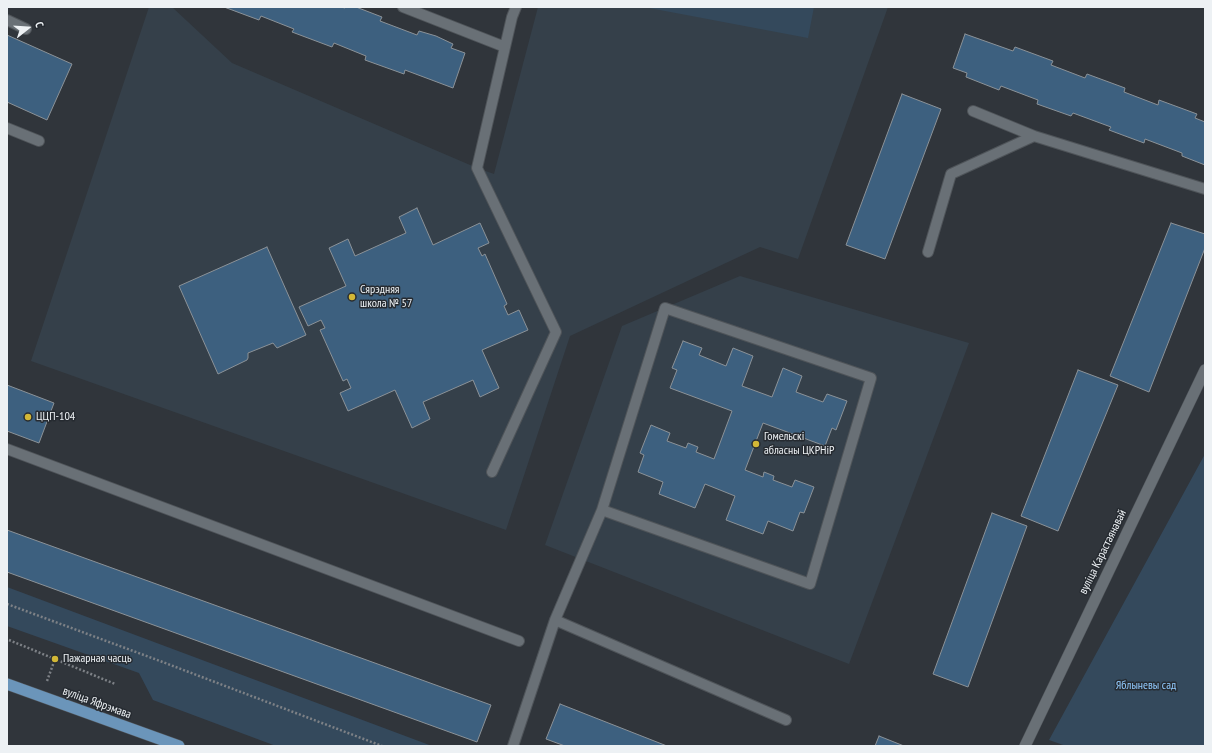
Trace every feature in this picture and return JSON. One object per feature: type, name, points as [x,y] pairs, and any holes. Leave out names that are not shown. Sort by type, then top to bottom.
[{"type":"main road","name":"вуліца Яфрэмава","points":[[7,684],[178,746]]},
{"type":"street","name":"вуліца Карастаянавай","points":[[1025,746],[1205,370]]},
{"type":"lane","points":[[403,7],[505,47]]},
{"type":"lane","points":[[492,472],[556,332],[477,168],[512,17],[516,7]]},
{"type":"lane","points":[[7,20],[26,29]]},
{"type":"lane","points":[[973,111],[1034,136],[1205,189]]},
{"type":"lane","points":[[7,128],[39,141]]},
{"type":"lane","points":[[928,252],[950,174],[1034,136]]},
{"type":"lane","points":[[513,746],[556,620],[602,510],[665,308],[871,378],[810,584],[602,510]]},
{"type":"lane","points":[[7,449],[519,641]]},
{"type":"lane","points":[[556,620],[786,720]]},
{"type":"path","points":[[7,604],[382,746]]},
{"type":"path","points":[[9,640],[115,684]]},
{"type":"path","points":[[41,697],[55,659]]},
{"type":"shaded area","name":"Сярэдняя школа № 57","points":[[149,7],[172,7],[232,63],[494,174],[538,7],[888,7],[798,259],[760,247],[570,336],[506,530],[31,361]]},
{"type":"shaded area","name":"Гомельскі абласны ЦКРНіР","points":[[740,276],[969,343],[849,664],[545,545],[622,326]]},
{"type":"green space","points":[[644,7],[814,7],[808,38]]},
{"type":"green space","name":"Яблыневы сад","points":[[1205,454],[1205,746],[1066,746],[1049,740]]},
{"type":"green space","points":[[7,587],[432,746],[276,746],[153,700],[139,673],[7,626]]},
{"type":"building","points":[[224,7],[356,7],[382,17],[380,21],[417,35],[419,31],[436,36],[453,44],[451,48],[465,53],[453,88],[405,70],[404,74],[365,60],[366,56],[334,43],[332,47],[292,32],[294,29],[261,16],[259,20]]},
{"type":"building","points":[[965,34],[1013,51],[1015,47],[1053,61],[1051,65],[1085,78],[1087,74],[1125,88],[1124,92],[1158,105],[1159,100],[1197,114],[1195,118],[1205,122],[1205,165],[1182,156],[1182,153],[1145,139],[1144,143],[1109,130],[1111,127],[1073,113],[1071,116],[1037,104],[1038,100],[1001,86],[999,90],[966,77],[967,73],[953,68]]},
{"type":"building","points":[[7,35],[72,64],[47,120],[7,102]]},
{"type":"building","points":[[902,94],[941,109],[885,259],[846,245]]},
{"type":"building","points":[[417,208],[433,245],[480,223],[489,243],[478,248],[482,256],[485,254],[507,304],[504,306],[508,315],[519,310],[528,330],[482,350],[499,388],[480,397],[473,380],[423,402],[430,419],[412,428],[395,390],[348,411],[340,393],[351,388],[347,379],[343,381],[320,330],[325,328],[321,320],[308,326],[299,307],[346,286],[329,248],[348,239],[355,256],[406,233],[399,217]]},
{"type":"building","points":[[1171,223],[1205,234],[1205,248],[1149,392],[1110,376]]},
{"type":"building","points":[[267,247],[306,335],[277,348],[273,343],[248,353],[247,360],[218,374],[179,286]]},
{"type":"building","points":[[683,341],[702,348],[699,355],[726,366],[733,348],[753,356],[742,386],[772,397],[783,368],[802,376],[796,392],[823,402],[827,394],[847,401],[836,430],[832,428],[825,446],[763,423],[745,470],[763,477],[764,472],[774,476],[773,480],[792,487],[795,480],[814,487],[804,513],[800,512],[793,531],[768,521],[763,534],[726,520],[735,496],[705,484],[695,508],[659,494],[663,482],[638,472],[644,455],[640,453],[651,425],[670,433],[667,441],[686,448],[688,443],[698,447],[696,452],[714,459],[732,411],[670,388],[677,370],[672,368]]},
{"type":"building","points":[[1078,370],[1118,385],[1058,531],[1021,516]]},
{"type":"building","name":"ЦЦП-104","points":[[7,385],[54,403],[39,443],[7,431]]},
{"type":"building","points":[[992,513],[1027,526],[968,687],[933,674]]},
{"type":"building","points":[[7,530],[491,705],[477,742],[7,572]]},
{"type":"building","points":[[560,704],[667,746],[565,746],[546,739]]},
{"type":"building","points":[[879,736],[904,746],[875,746]]},
{"type":"place","name":"Сярэдняя школа № 57","points":[[352,297]]},
{"type":"place","name":"ЦЦП-104","points":[[28,417]]},
{"type":"place","name":"Гомельскі абласны ЦКРНіР","points":[[756,444]]},
{"type":"place","name":"Пажарная часць","points":[[55,659]]}]
